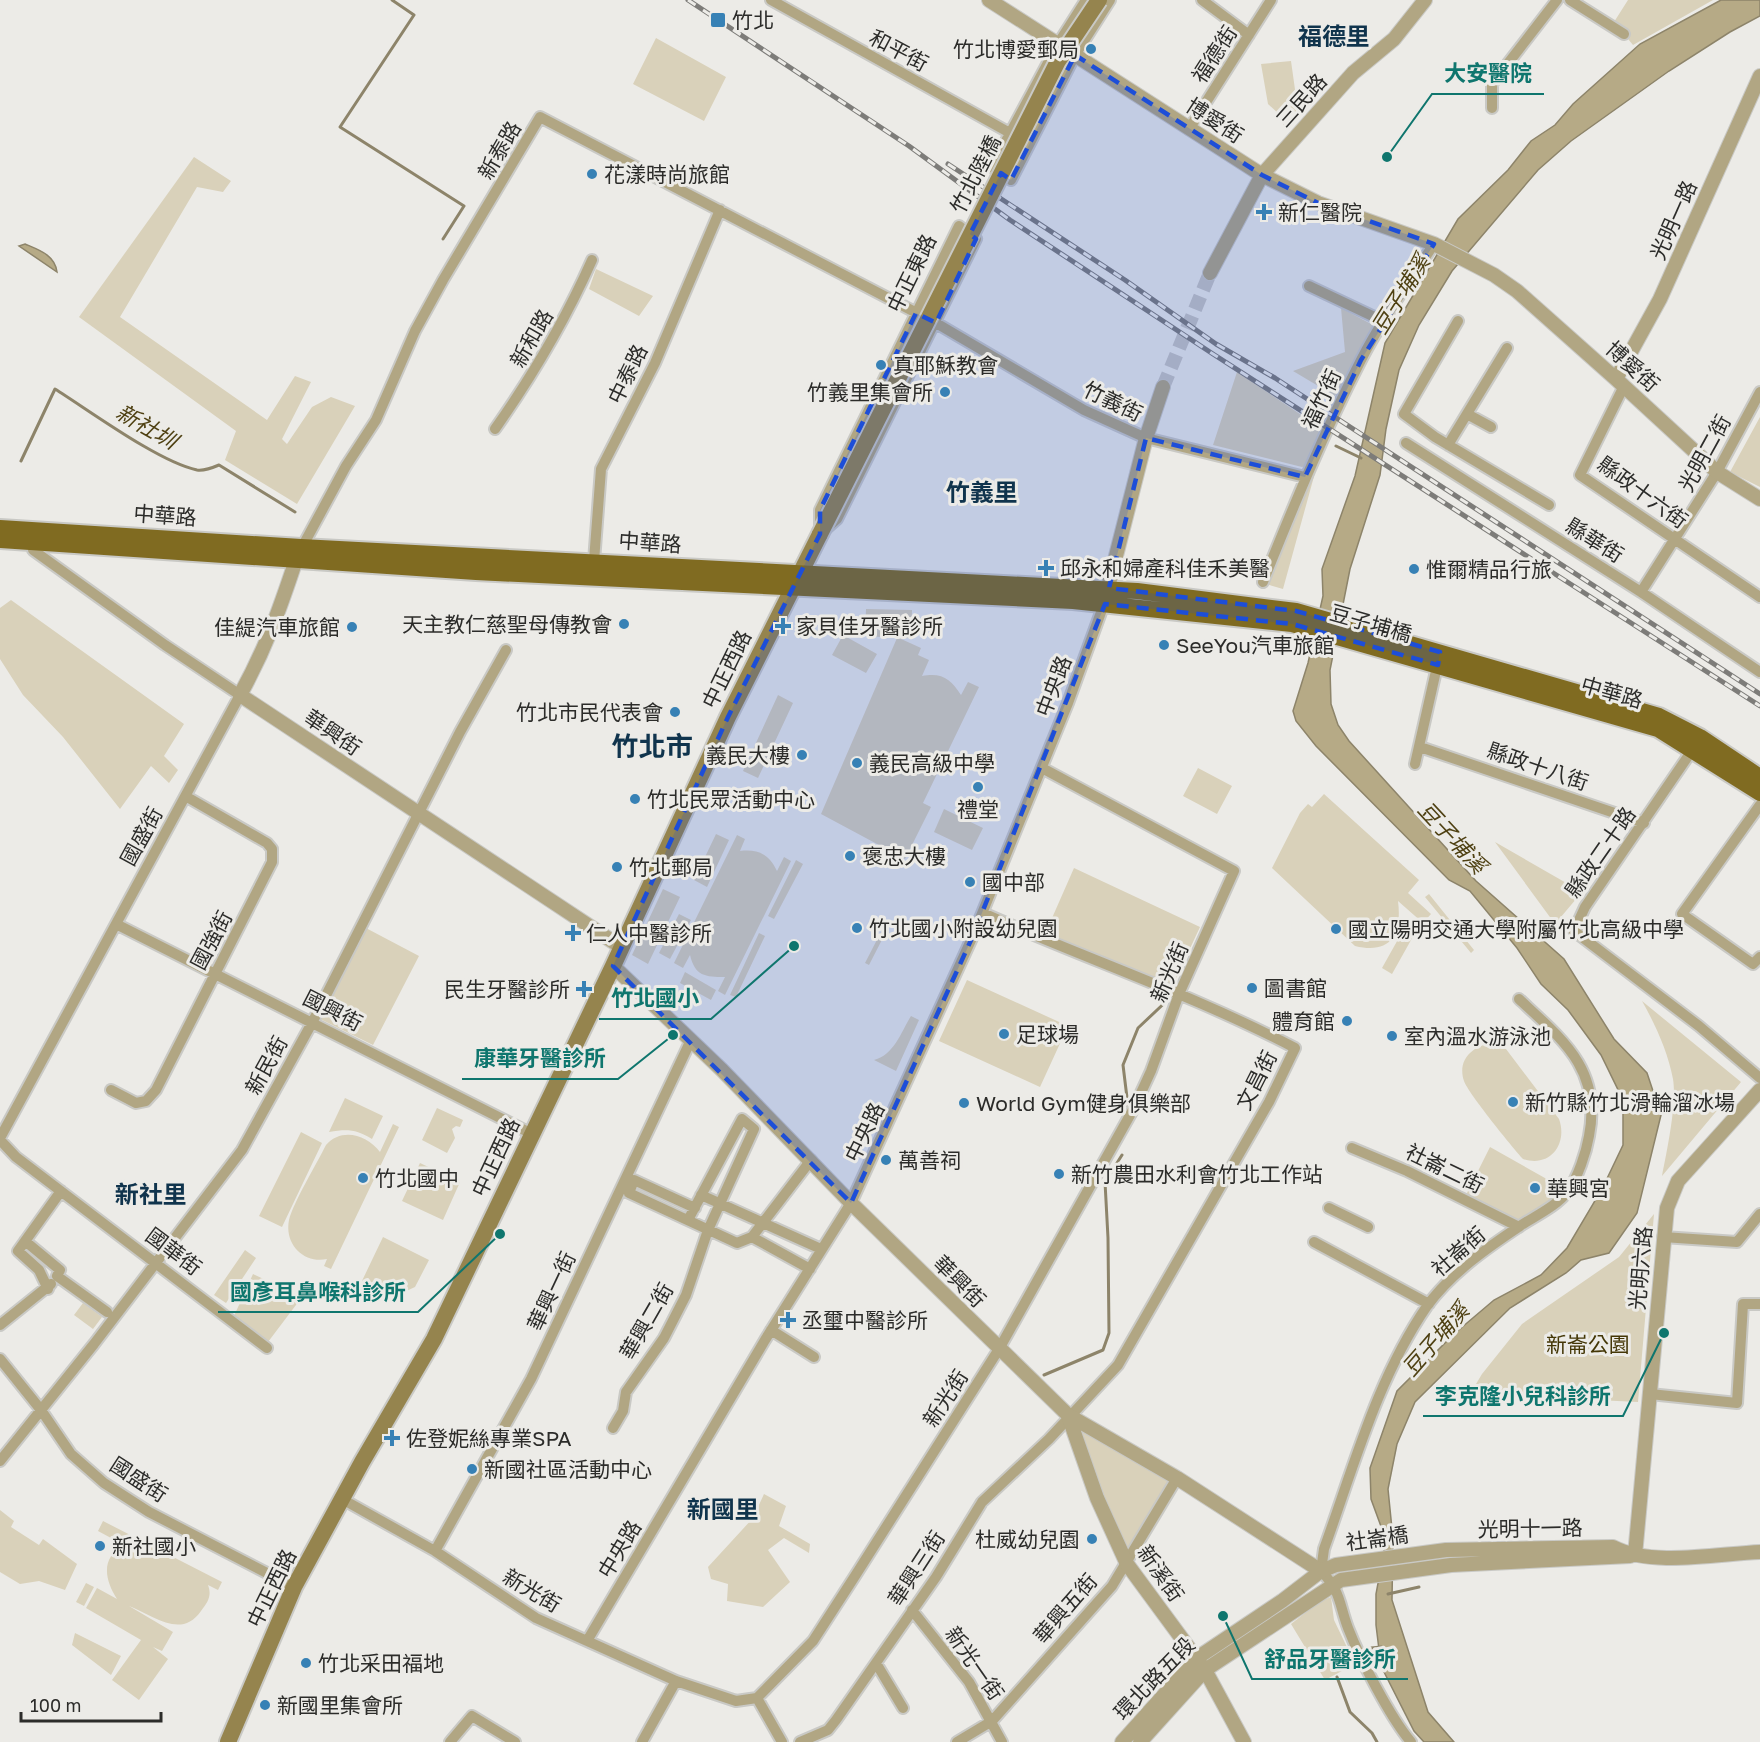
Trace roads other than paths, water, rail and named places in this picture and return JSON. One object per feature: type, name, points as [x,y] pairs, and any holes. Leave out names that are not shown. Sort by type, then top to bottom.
[{"type":"main road","name":"竹北陸橋","points":[[820,534],[1058,61],[1099,0]]},
{"type":"main road","name":"中華路","points":[[0,528],[298,554],[594,561],[795,580]]},
{"type":"main road","name":"中正東路","points":[[795,580],[820,534]]},
{"type":"main road","name":"中華路","points":[[0,540],[1106,596],[1294,618]]},
{"type":"main road","name":"中正西路","points":[[228,1742],[294,1587],[434,1339],[795,580]]},
{"type":"main road","name":"豆子埔橋","points":[[1294,618],[1439,658]]},
{"type":"main road","name":"中華路","points":[[1439,658],[1658,729],[1760,793]]},
{"type":"main road","name":"中華路","points":[[1439,658],[1659,716],[1700,737],[1760,777]]},
{"type":"street","name":"和平街","points":[[771,0],[1010,133]]},
{"type":"street","name":"博愛街","points":[[989,0],[1262,175],[1318,203],[1434,244],[1477,265],[1517,291],[1717,472],[1760,499]]},
{"type":"street","points":[[1086,0],[1058,44],[992,166],[1011,180],[1075,55],[1110,0]]},
{"type":"street","points":[[1202,0],[1249,35]]},
{"type":"street","name":"福德街","points":[[1189,129],[1271,0]]},
{"type":"street","name":"三民路","points":[[1210,273],[1262,175],[1353,73],[1394,39],[1425,0]]},
{"type":"street","points":[[1492,108],[1492,84],[1557,0]]},
{"type":"street","points":[[1570,0],[1624,34]]},
{"type":"street","name":"光明一路","points":[[1620,382],[1757,94],[1760,76]]},
{"type":"street","name":"新泰路","points":[[298,554],[346,466],[376,420],[415,331],[443,280],[540,117],[919,315]]},
{"type":"street","name":"中泰路","points":[[594,561],[601,469],[656,363],[720,210]]},
{"type":"street","name":"中正東路","points":[[959,226],[976,239],[837,519],[820,534],[820,510],[919,315],[959,226]]},
{"type":"street","name":"福竹街","points":[[1263,582],[1305,477],[1361,360],[1383,321],[1434,244]]},
{"type":"street","name":"新和路","points":[[495,429],[531,378],[566,319],[592,260]]},
{"type":"street","points":[[1309,286],[1383,321]]},
{"type":"street","name":"竹義街","points":[[919,315],[1084,410],[1146,438],[1305,477]]},
{"type":"street","points":[[1458,321],[1404,414],[1435,437],[1549,505]]},
{"type":"street","points":[[1448,445],[1507,348]]},
{"type":"street","name":"縣政十六街","points":[[1620,382],[1580,476],[1760,597]]},
{"type":"street","points":[[1106,596],[1146,438],[1163,387]]},
{"type":"street","name":"光明二街","points":[[1641,592],[1717,472],[1760,392]]},
{"type":"street","points":[[1467,414],[1491,427]]},
{"type":"street","name":"縣華街","points":[[1406,443],[1641,592],[1760,672]]},
{"type":"street","name":"華興街","points":[[33,542],[33,550],[165,645],[621,947]]},
{"type":"street","name":"國盛街","points":[[0,1139],[263,655],[288,590],[298,554]]},
{"type":"street","name":"中央路","points":[[587,1641],[771,1330],[851,1203],[925,1045],[983,913],[1042,768],[1106,596]]},
{"type":"street","name":"新民街","points":[[0,1461],[242,1150],[312,1021],[460,732],[506,650]]},
{"type":"street","points":[[1415,764],[1439,658]]},
{"type":"street","name":"縣政十八街","points":[[1420,747],[1644,823]]},
{"type":"street","name":"縣政二十路","points":[[1693,749],[1585,907],[1574,931],[1699,1026],[1760,1078]]},
{"type":"street","name":"新光街","points":[[342,1499],[435,1551],[536,1618],[676,1681],[736,1701],[757,1698],[813,1641],[999,1349],[1134,1108],[1151,1071],[1179,994],[1234,871],[1042,768]]},
{"type":"street","name":"國強街","points":[[111,1090],[136,1103],[146,1101],[156,1090],[268,875],[272,862],[272,849],[267,843],[187,797]]},
{"type":"street","points":[[1760,805],[1682,914],[1753,964],[1760,957]]},
{"type":"street","name":"文昌街","points":[[983,913],[1101,964],[1179,994],[1295,1048],[1269,1102],[1118,1365],[1068,1415]]},
{"type":"street","name":"國興街","points":[[116,924],[530,1133]]},
{"type":"street","name":"華興街","points":[[613,966],[760,1108],[851,1203],[1068,1415],[1177,1478],[1321,1571]]},
{"type":"street","name":"社崙街","points":[[1321,1571],[1324,1549],[1380,1390],[1401,1347],[1429,1304],[1473,1259],[1568,1191],[1587,1151],[1592,1110],[1591,1089],[1575,1054],[1519,999]]},
{"type":"street","name":"華興一街","points":[[435,1551],[531,1379],[691,1040]]},
{"type":"street","name":"光明六路","points":[[1635,1555],[1667,1208],[1678,1182],[1760,1090]]},
{"type":"street","points":[[688,1220],[742,1119],[748,1124],[760,1108]]},
{"type":"street","name":"華興二街","points":[[613,1428],[623,1411],[626,1392],[664,1338],[686,1295],[719,1203],[754,1129],[748,1124]]},
{"type":"street","name":"國華街","points":[[0,1139],[16,1157],[157,1262],[267,1348]]},
{"type":"street","name":"社崙二街","points":[[1352,1148],[1407,1171],[1519,1227]]},
{"type":"street","points":[[694,1208],[634,1180],[629,1193],[737,1243],[752,1237],[811,1160]]},
{"type":"street","points":[[48,1288],[39,1270],[18,1251],[61,1191]]},
{"type":"street","points":[[701,1196],[821,1249]]},
{"type":"street","points":[[1329,1208],[1368,1227]]},
{"type":"street","points":[[1663,1237],[1737,1242],[1760,1214]]},
{"type":"street","points":[[752,1237],[810,1269]]},
{"type":"street","points":[[0,1325],[48,1288],[60,1270],[25,1241]]},
{"type":"street","points":[[1314,1242],[1429,1304]]},
{"type":"street","points":[[57,1276],[107,1312]]},
{"type":"street","points":[[1650,1394],[1737,1403],[1743,1304],[1760,1304]]},
{"type":"street","points":[[771,1330],[814,1357]]},
{"type":"street","name":"國盛街","points":[[0,1359],[71,1454],[104,1483],[149,1512],[294,1587]]},
{"type":"street","name":"新溪街","points":[[1068,1415],[1097,1498],[1127,1564],[1205,1670],[1244,1742]]},
{"type":"street","name":"華興三街","points":[[800,1742],[828,1730],[912,1610],[982,1502],[1049,1439],[1068,1415]]},
{"type":"street","name":"華興五街","points":[[957,1742],[992,1721],[1112,1586],[1177,1478]]},
{"type":"street","name":"光明十一路","points":[[1424,1553],[1446,1550],[1613,1547],[1635,1555]]},
{"type":"street","name":"光明十一路","points":[[1425,1568],[1635,1555],[1665,1557],[1760,1552]]},
{"type":"street","name":"社崙橋","points":[[1336,1565],[1424,1553]]},
{"type":"street","name":"環北路五段","points":[[1122,1742],[1197,1658],[1282,1601],[1321,1571],[1336,1565]]},
{"type":"street","name":"社崙橋","points":[[1338,1582],[1425,1568]]},
{"type":"street","points":[[1321,1571],[1338,1582],[1348,1628],[1363,1662],[1411,1742]]},
{"type":"street","name":"環北路五段","points":[[1140,1742],[1205,1670],[1338,1582]]},
{"type":"street","name":"新光一街","points":[[912,1610],[969,1682],[1002,1742]]},
{"type":"street","points":[[876,1663],[903,1708]]},
{"type":"street","points":[[642,1742],[676,1681]]},
{"type":"street","points":[[757,1698],[782,1742]]},
{"type":"street","points":[[450,1742],[472,1716],[515,1742]]},
{"type":"waterway","name":"新社圳","points":[[392,0],[414,15],[340,127],[464,206],[443,239]]},
{"type":"waterway","name":"新社圳","points":[[21,461],[55,389],[125,435],[164,457],[197,470],[219,465],[295,512]]},
{"type":"waterway","points":[[1336,446],[1361,458]]},
{"type":"waterway","points":[[1128,1106],[1123,1065],[1138,1028],[1173,995]]},
{"type":"waterway","points":[[1044,1375],[1103,1350],[1109,1333],[1105,1182],[1122,1155]]},
{"type":"waterway","points":[[1388,1594],[1419,1587]]},
{"type":"waterway","points":[[1371,1648],[1381,1647]]},
{"type":"waterway","points":[[1337,1677],[1350,1712],[1372,1733],[1377,1742]]},
{"type":"tunnel","points":[[1163,387],[1210,273]]},
{"type":"railway","points":[[688,0],[909,146],[1010,220],[1213,354],[1760,706]]},
{"type":"railway","points":[[948,164],[1125,280],[1216,344],[1275,378],[1760,694]]},
{"type":"place","name":"竹北","points":[[718,20]]},
{"type":"place","name":"竹北博愛郵局","points":[[1091,49]]},
{"type":"place","name":"大安醫院","points":[[1387,157]]},
{"type":"place","name":"花漾時尚旅館","points":[[592,174]]},
{"type":"place","name":"新仁醫院","points":[[1264,212]]},
{"type":"place","name":"真耶穌教會","points":[[881,365]]},
{"type":"place","name":"竹義里集會所","points":[[945,392]]},
{"type":"place","name":"邱永和婦產科佳禾美醫","points":[[1046,568]]},
{"type":"place","name":"惟爾精品行旅","points":[[1414,569]]},
{"type":"place","name":"天主教仁慈聖母傳教會","points":[[624,624]]},
{"type":"place","name":"家貝佳牙醫診所","points":[[783,626]]},
{"type":"place","name":"佳緹汽車旅館","points":[[352,627]]},
{"type":"place","name":"SeeYou汽車旅館","points":[[1164,645]]},
{"type":"place","name":"竹北市民代表會","points":[[675,712]]},
{"type":"place","name":"義民大樓","points":[[802,755]]},
{"type":"place","name":"義民高級中學","points":[[857,763]]},
{"type":"place","name":"禮堂","points":[[978,787]]},
{"type":"place","name":"竹北民眾活動中心","points":[[635,799]]},
{"type":"place","name":"褒忠大樓","points":[[850,856]]},
{"type":"place","name":"竹北郵局","points":[[617,867]]},
{"type":"place","name":"國中部","points":[[970,882]]},
{"type":"place","name":"竹北國小附設幼兒園","points":[[857,928]]},
{"type":"place","name":"國立陽明交通大學附屬竹北高級中學","points":[[1336,929]]},
{"type":"place","name":"仁人中醫診所","points":[[573,933]]},
{"type":"place","name":"竹北國小","points":[[794,946]]},
{"type":"place","name":"圖書館","points":[[1252,988]]},
{"type":"place","name":"民生牙醫診所","points":[[584,989]]},
{"type":"place","name":"體育館","points":[[1347,1021]]},
{"type":"place","name":"足球場","points":[[1004,1034]]},
{"type":"place","name":"康華牙醫診所","points":[[673,1035]]},
{"type":"place","name":"室內溫水游泳池","points":[[1392,1036]]},
{"type":"place","name":"新竹縣竹北滑輪溜冰場","points":[[1513,1102]]},
{"type":"place","name":"World Gym健身俱樂部","points":[[964,1103]]},
{"type":"place","name":"萬善祠","points":[[886,1160]]},
{"type":"place","name":"新竹農田水利會竹北工作站","points":[[1059,1174]]},
{"type":"place","name":"竹北國中","points":[[363,1178]]},
{"type":"place","name":"華興宮","points":[[1535,1188]]},
{"type":"place","name":"國彥耳鼻喉科診所","points":[[500,1234]]},
{"type":"place","name":"丞璽中醫診所","points":[[788,1320]]},
{"type":"place","name":"李克隆小兒科診所","points":[[1664,1333]]},
{"type":"place","name":"佐登妮絲專業SPA","points":[[392,1438]]},
{"type":"place","name":"新國社區活動中心","points":[[472,1469]]},
{"type":"place","name":"杜威幼兒園","points":[[1092,1539]]},
{"type":"place","name":"新社國小","points":[[100,1546]]},
{"type":"place","name":"舒品牙醫診所","points":[[1223,1616]]},
{"type":"place","name":"竹北采田福地","points":[[306,1663]]},
{"type":"place","name":"新國里集會所","points":[[265,1705]]},
{"type":"district","name":"福德里","points":[[1334,35]]},
{"type":"district","name":"竹義里","points":[[982,491]]},
{"type":"district","name":"竹北市","points":[[652,746]]},
{"type":"district","name":"新社里","points":[[151,1193]]},
{"type":"district","name":"新國里","points":[[723,1508]]},
{"type":"water label","name":"豆子埔溪","points":[[1400,294]]},
{"type":"water label","name":"豆子埔溪","points":[[1453,837]]},
{"type":"water label","name":"豆子埔溪","points":[[1435,1339]]},
{"type":"park label","name":"新崙公園","points":[[1588,1344]]}]
